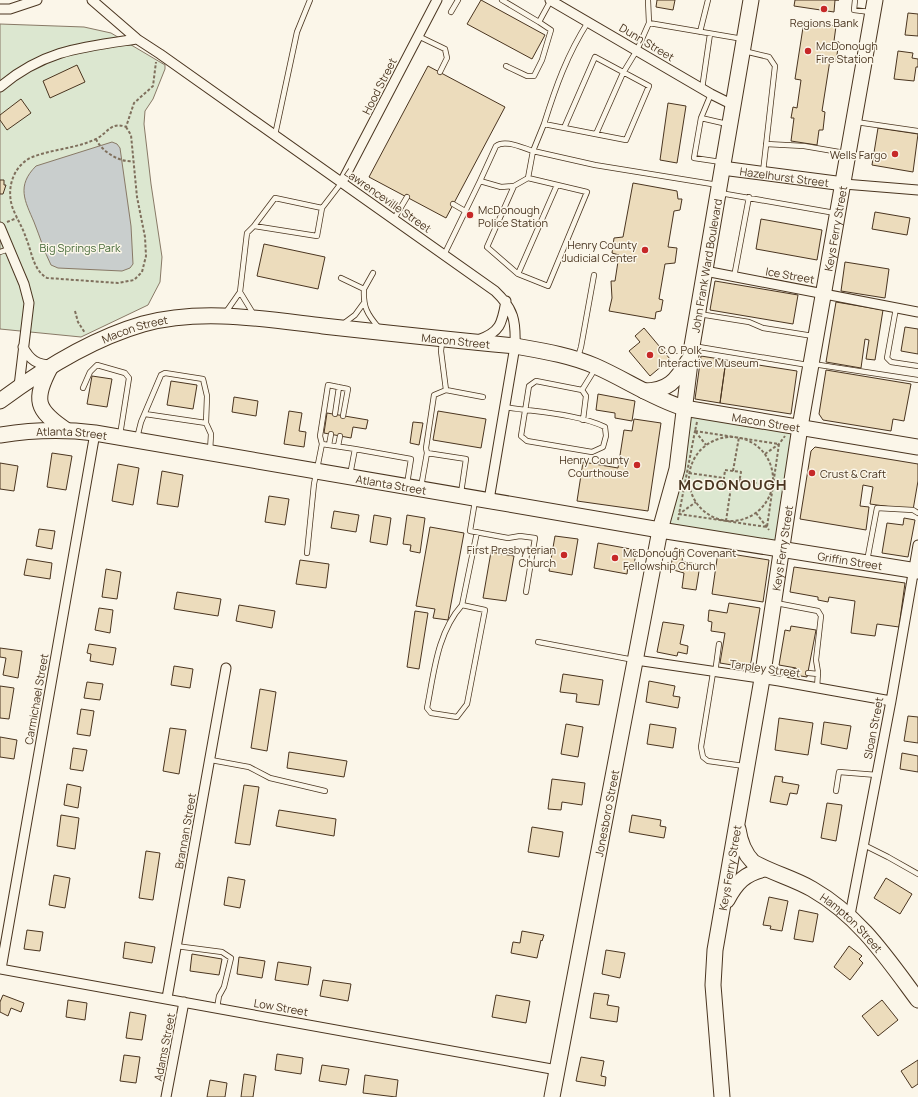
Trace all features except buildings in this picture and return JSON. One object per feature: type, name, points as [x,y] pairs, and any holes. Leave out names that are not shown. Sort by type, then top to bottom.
[{"type":"main road","name":"John Frank Ward Boulevard","points":[[660,530],[677,469],[683,436],[684,408],[691,351],[751,0]]},
{"type":"main road","name":"Keys Ferry Street","points":[[722,1097],[713,985],[715,950],[762,679],[783,549],[800,427],[825,293],[874,6]]},
{"type":"main road","name":"Hazelhurst Street","points":[[723,165],[762,173],[844,184]]},
{"type":"main road","name":"Macon Street","points":[[0,401],[19,386],[90,345],[144,324],[170,319],[223,316],[515,346],[548,352],[577,359],[684,408],[918,447]]},
{"type":"main road","points":[[644,391],[657,391],[671,384],[678,378],[691,351]]},
{"type":"main road","points":[[52,366],[42,382],[39,394],[40,402],[50,420],[66,430]]},
{"type":"main road","name":"Atlanta Street","points":[[0,435],[23,431],[66,430],[95,433],[460,494],[660,530],[783,549]]},
{"type":"main road","name":"Jonesboro Street","points":[[552,1097],[660,530]]},
{"type":"main road","name":"Griffin Street","points":[[783,549],[916,570]]},
{"type":"main road","name":"Hampton Street","points":[[737,824],[742,847],[746,855],[765,869],[794,879],[812,889],[850,915],[870,937],[918,1000]]},
{"type":"main road","points":[[722,910],[741,878],[754,871],[765,869]]},
{"type":"street","points":[[0,9],[10,9],[37,0]]},
{"type":"street","name":"Lawrenceville Street","points":[[92,0],[136,39],[160,54],[342,182],[495,291],[506,301],[516,324],[515,346],[505,407],[482,499]]},
{"type":"street","name":"Hood Street","points":[[342,182],[437,0]]},
{"type":"street","name":"Dunn Street","points":[[551,0],[710,94],[733,105]]},
{"type":"street","points":[[0,87],[26,68],[63,51],[136,39]]},
{"type":"street","name":"Hazelhurst Street","points":[[844,184],[918,190]]},
{"type":"street","points":[[0,227],[24,284],[29,303],[19,386]]},
{"type":"street","name":"Ice Street","points":[[704,271],[918,312]]},
{"type":"street","points":[[474,342],[491,336],[498,329],[502,320],[506,301]]},
{"type":"street","points":[[24,347],[34,362],[52,366]]},
{"type":"street","name":"Carmichael Street","points":[[0,969],[95,433]]},
{"type":"street","name":"Sloan Street","points":[[850,915],[916,570],[918,545]]},
{"type":"street","name":"Tarpley Street","points":[[636,660],[714,673],[762,679],[891,701]]},
{"type":"street","name":"Brannan Street","points":[[167,998],[211,760],[226,668]]},
{"type":"street","name":"Low Street","points":[[0,969],[167,998],[557,1070]]},
{"type":"street","name":"Adams Street","points":[[166,1097],[184,1002]]},
{"type":"lane","points":[[275,136],[297,32],[310,0]]},
{"type":"lane","points":[[452,12],[458,0]]},
{"type":"lane","points":[[502,0],[551,30],[542,60],[534,76],[527,76],[506,66]]},
{"type":"lane","points":[[539,22],[551,0]]},
{"type":"lane","points":[[596,134],[622,73],[637,50],[649,23],[648,0]]},
{"type":"lane","points":[[700,32],[708,0]]},
{"type":"lane","points":[[855,0],[854,10],[874,6]]},
{"type":"lane","points":[[528,178],[533,151],[544,124],[556,84],[572,47],[588,22]]},
{"type":"lane","points":[[649,23],[710,34],[744,45],[769,57],[775,66],[762,173]]},
{"type":"lane","points":[[702,89],[710,34]]},
{"type":"lane","points":[[418,36],[445,49],[447,58],[440,72]]},
{"type":"lane","points":[[544,124],[564,128],[596,134],[626,140],[649,86],[622,73],[595,56],[564,128]]},
{"type":"lane","points":[[710,94],[701,118],[694,158],[723,165]]},
{"type":"lane","points":[[701,118],[730,125]]},
{"type":"lane","points":[[854,121],[918,131]]},
{"type":"lane","points":[[444,255],[496,146],[500,143],[595,165],[719,189],[749,197],[839,213]]},
{"type":"lane","points":[[766,144],[804,146],[849,153]]},
{"type":"lane","points":[[480,181],[501,187],[514,186],[528,178],[587,192],[548,286],[518,274],[487,247],[514,186]]},
{"type":"lane","points":[[254,226],[317,236],[322,208],[342,182]]},
{"type":"lane","points":[[518,274],[557,185]]},
{"type":"lane","points":[[394,219],[407,197]]},
{"type":"lane","points":[[734,277],[749,197]]},
{"type":"lane","points":[[223,316],[240,292],[247,233],[275,198],[322,208]]},
{"type":"lane","points":[[453,204],[465,211]]},
{"type":"lane","points":[[0,252],[9,249]]},
{"type":"lane","points":[[373,273],[364,289],[363,304],[371,319],[382,332]]},
{"type":"lane","points":[[577,359],[581,347],[594,275]]},
{"type":"lane","points":[[341,278],[364,289]]},
{"type":"lane","points":[[240,292],[256,319]]},
{"type":"lane","points":[[338,328],[355,315],[363,304]]},
{"type":"lane","points":[[896,308],[887,358],[890,362],[918,366]]},
{"type":"lane","points":[[698,313],[749,322],[763,328],[817,337]]},
{"type":"lane","points":[[442,339],[441,351],[446,390]]},
{"type":"lane","points":[[691,351],[811,364],[918,380]]},
{"type":"lane","points":[[83,388],[90,372],[97,365],[126,373],[129,378],[120,437]]},
{"type":"lane","points":[[582,390],[596,367]]},
{"type":"lane","points":[[137,440],[141,422],[161,376],[165,373],[203,379],[207,396],[206,423],[211,434],[210,452]]},
{"type":"lane","points":[[505,407],[525,410],[583,420],[593,421],[605,427],[606,436],[603,447],[592,452],[527,441],[521,436],[525,410],[529,386],[536,381],[582,390],[586,396],[583,420]]},
{"type":"lane","points":[[307,553],[317,470],[322,444],[320,436],[328,385],[348,389],[344,416]]},
{"type":"lane","points":[[335,414],[339,387]]},
{"type":"lane","points":[[414,487],[427,453],[426,448],[434,396],[446,390],[483,397]]},
{"type":"lane","points":[[145,414],[206,423]]},
{"type":"lane","points":[[330,445],[331,434]]},
{"type":"lane","points":[[338,446],[340,436]]},
{"type":"lane","points":[[322,444],[411,459],[414,487]]},
{"type":"lane","points":[[350,476],[355,449]]},
{"type":"lane","points":[[427,453],[466,459],[460,494]]},
{"type":"lane","points":[[482,499],[470,531],[508,538],[520,536],[535,538],[526,592]]},
{"type":"lane","points":[[867,562],[877,508],[913,510],[918,513]]},
{"type":"lane","points":[[462,605],[485,610],[467,704],[457,717],[431,713],[427,708],[434,672],[444,633],[453,615],[462,605],[477,532]]},
{"type":"lane","points":[[774,603],[818,611],[820,613],[821,622],[816,660],[818,674],[816,688]]},
{"type":"lane","points":[[538,642],[636,660]]},
{"type":"lane","points":[[719,644],[701,747],[703,757],[708,761],[747,766]]},
{"type":"lane","points":[[779,682],[789,672],[796,671]]},
{"type":"lane","points":[[808,673],[818,674]]},
{"type":"lane","points":[[211,760],[249,766],[270,778],[325,791]]},
{"type":"lane","points":[[836,791],[839,772],[876,775]]},
{"type":"lane","points":[[864,846],[888,857],[918,874]]},
{"type":"lane","points":[[176,946],[222,952],[231,958],[224,987],[219,996],[217,1008]]},
{"type":"path","points":[[126,127],[134,104],[153,86],[156,63],[160,54]]},
{"type":"path","points":[[122,125],[126,127],[131,135],[137,197],[145,237],[145,264],[139,276],[134,280],[118,283],[86,280],[54,280],[42,275],[36,266],[25,233],[13,210],[10,194],[12,180],[21,164],[30,158],[96,139],[113,126],[122,125]]},
{"type":"path","points":[[96,139],[99,146],[124,162],[133,161]]},
{"type":"path","points":[[75,311],[80,326],[86,336]]},
{"type":"path","points":[[678,520],[697,422]]},
{"type":"path","points":[[695,431],[779,444]]},
{"type":"path","points":[[695,431],[706,445]]},
{"type":"path","points":[[765,454],[779,444],[784,436]]},
{"type":"path","points":[[725,437],[739,437],[751,441],[765,454],[773,472],[773,486],[769,498],[756,513],[738,521],[726,521],[713,517],[702,510],[696,502],[689,486],[688,472],[693,460],[706,445],[712,441],[725,437]]},
{"type":"path","points":[[733,471],[739,437]]},
{"type":"path","points":[[767,527],[779,444]]},
{"type":"path","points":[[725,470],[733,471],[740,472],[738,488],[723,486],[725,470]]},
{"type":"path","points":[[688,472],[724,478]]},
{"type":"path","points":[[739,480],[773,486]]},
{"type":"path","points":[[726,521],[731,487]]},
{"type":"path","points":[[679,514],[696,502]]},
{"type":"path","points":[[756,513],[769,530]]},
{"type":"path","points":[[679,514],[767,527]]},
{"type":"green space","name":"Big Springs Park","points":[[0,24],[84,27],[111,33],[165,65],[165,69],[153,99],[145,111],[144,124],[162,257],[160,282],[148,305],[81,337],[0,329]]},
{"type":"green space","points":[[684,408],[800,427],[783,549],[660,530]]},
{"type":"shaded area","points":[[112,142],[117,144],[120,148],[131,226],[133,264],[130,268],[122,271],[58,268],[51,265],[25,200],[24,187],[26,180],[36,166]]},
{"type":"place","name":"Regions Bank","points":[[824,9]]},
{"type":"place","name":"McDonough Fire Station","points":[[808,51]]},
{"type":"place","name":"Wells Fargo","points":[[895,154]]},
{"type":"place","name":"McDonough Police Station","points":[[470,215]]},
{"type":"place","name":"Henry County Judicial Center","points":[[645,250]]},
{"type":"place","name":"C.O. Polk Interactive Museum","points":[[650,355]]},
{"type":"place","name":"Henry County Courthouse","points":[[637,465]]},
{"type":"place","name":"Crust & Craft","points":[[812,473]]},
{"type":"place","name":"First Presbyterian Church","points":[[564,555]]},
{"type":"place","name":"McDonough Covenant Fellowship Church","points":[[615,558]]},
{"type":"district","name":"MCDONOUGH","points":[[733,484]]}]
